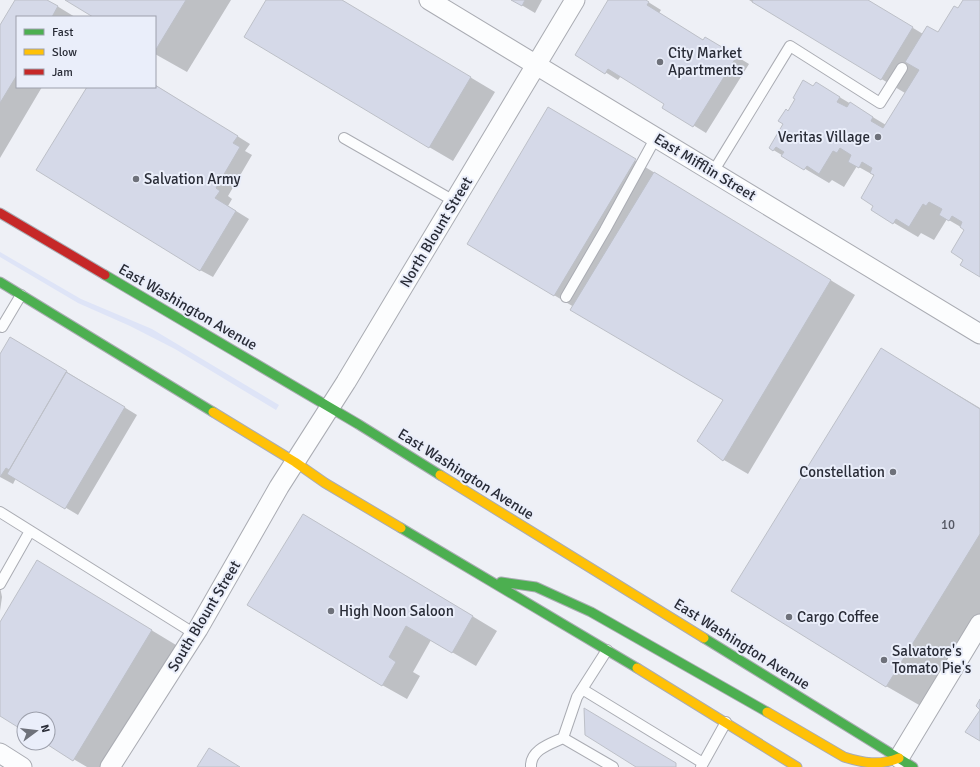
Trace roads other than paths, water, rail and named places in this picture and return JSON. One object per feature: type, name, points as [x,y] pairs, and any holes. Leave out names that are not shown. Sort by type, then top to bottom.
[{"type":"main road","name":"East Washington Avenue","points":[[0,212],[330,407],[906,763]]},
{"type":"main road","points":[[0,282],[295,462],[325,483],[607,650],[797,767]]},
{"type":"main road","points":[[489,580],[536,587],[591,612],[742,697],[844,757],[872,765],[889,762],[906,763]]},
{"type":"street","name":"East Mifflin Street","points":[[429,0],[980,334]]},
{"type":"street","name":"North Blount Street","points":[[295,462],[330,407],[575,0]]},
{"type":"street","name":"South Blount Street","points":[[110,767],[195,634],[279,487],[295,462]]},
{"type":"street","points":[[906,763],[980,624]]},
{"type":"street","points":[[0,753],[22,767]]},
{"type":"lane","points":[[713,172],[790,46],[880,103],[902,68]]},
{"type":"lane","points":[[566,298],[656,137]]},
{"type":"lane","points":[[344,138],[454,201]]},
{"type":"lane","points":[[2,327],[21,295]]},
{"type":"lane","points":[[0,512],[195,634]]},
{"type":"lane","points":[[0,584],[30,531]]},
{"type":"lane","points":[[531,767],[531,761],[536,752],[563,738],[577,697],[607,650]]},
{"type":"lane","points":[[582,689],[702,765],[726,722]]},
{"type":"lane","points":[[563,738],[613,767]]},
{"type":"place","name":"City Market Apartments","points":[[660,62]]},
{"type":"place","name":"Veritas Village","points":[[878,137]]},
{"type":"place","name":"Salvation Army","points":[[136,179]]},
{"type":"place","name":"Constellation","points":[[893,472]]},
{"type":"place","name":"High Noon Saloon","points":[[331,611]]},
{"type":"place","name":"Cargo Coffee","points":[[789,617]]},
{"type":"place","name":"Salvatore's Tomato Pie's","points":[[884,660]]}]
